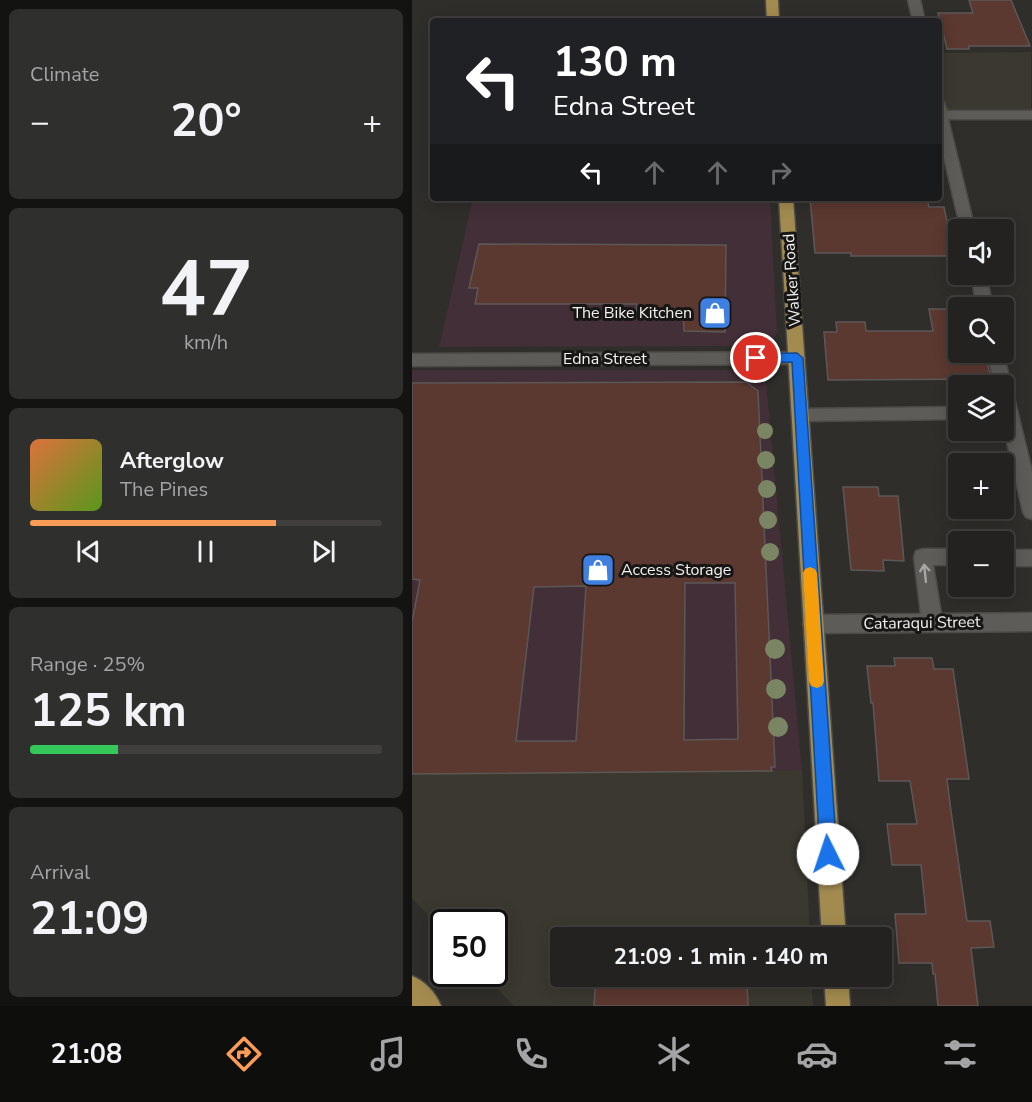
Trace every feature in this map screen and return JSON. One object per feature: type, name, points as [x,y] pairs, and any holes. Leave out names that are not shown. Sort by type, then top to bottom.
[{"type":"main road","points":[[772,0],[773,18]]},
{"type":"main road","name":"Walker Road","points":[[786,201],[833,927]]},
{"type":"main road","points":[[837,987],[838,1006]]},
{"type":"main road","points":[[412,988],[429,1006]]},
{"type":"street","points":[[914,0],[918,18]]},
{"type":"street","points":[[942,110],[1032,115]]},
{"type":"street","points":[[942,122],[965,219]]},
{"type":"street","name":"Edna Street","points":[[412,360],[797,358]]},
{"type":"street","points":[[801,415],[948,413]]},
{"type":"street","points":[[1014,441],[1032,512]]},
{"type":"street","points":[[932,623],[923,557],[948,557]]},
{"type":"street","points":[[1014,558],[1032,558]]},
{"type":"street","name":"Cataraqui Street","points":[[813,624],[1032,622]]},
{"type":"shaded area","points":[[1031,52],[1031,115],[942,115],[942,53]]},
{"type":"shaded area","points":[[472,201],[770,201],[777,333],[772,342],[756,346],[439,347]]},
{"type":"shaded area","name":"Access Storage","points":[[412,370],[765,370],[802,770],[412,774]]},
{"type":"shaded area","points":[[802,770],[810,927],[550,927],[550,987],[812,987],[813,1006],[514,1006],[496,987],[508,987],[508,909],[430,909],[430,917],[412,898],[412,774]]},
{"type":"building","points":[[969,0],[1011,0],[1030,46],[969,46],[969,49],[947,49],[942,18],[939,18],[938,13],[973,13]]},
{"type":"building","points":[[810,201],[928,201],[929,207],[944,207],[948,227],[948,256],[851,256],[851,253],[815,253]]},
{"type":"building","points":[[479,244],[726,245],[725,332],[684,331],[683,310],[636,312],[637,304],[475,304],[478,288],[469,288]]},
{"type":"building","points":[[929,309],[948,309],[948,363],[987,363],[990,375],[948,375],[948,379],[828,380],[824,332],[837,332],[836,322],[865,322],[866,331],[933,331]]},
{"type":"building","name":"Access Storage","points":[[746,382],[758,391],[775,767],[771,767],[772,771],[412,774],[412,622],[420,580],[412,579],[412,383]],"holes":[[[685,583],[735,583],[738,739],[684,740]],[[586,586],[576,741],[516,741],[534,587]]]},
{"type":"building","points":[[843,487],[878,487],[879,496],[898,496],[904,561],[883,560],[884,571],[851,570]]},
{"type":"building","points":[[894,658],[932,658],[934,669],[953,669],[969,779],[947,779],[967,921],[990,921],[994,947],[971,948],[978,1006],[938,1006],[932,963],[899,963],[895,914],[926,914],[921,865],[892,865],[887,824],[917,824],[910,781],[879,781],[873,703],[871,703],[867,666],[895,666]]},
{"type":"building","points":[[675,926],[675,927],[600,927]]},
{"type":"building","points":[[595,987],[747,987],[748,1006],[594,1006]]},
{"type":"slow traffic","points":[[810,573],[817,681]]},
{"type":"place","name":"The Bike Kitchen","points":[[715,313]]},
{"type":"place","name":"Access Storage","points":[[598,570]]},
{"type":"route","points":[[756,358],[797,358],[828,854]]}]
